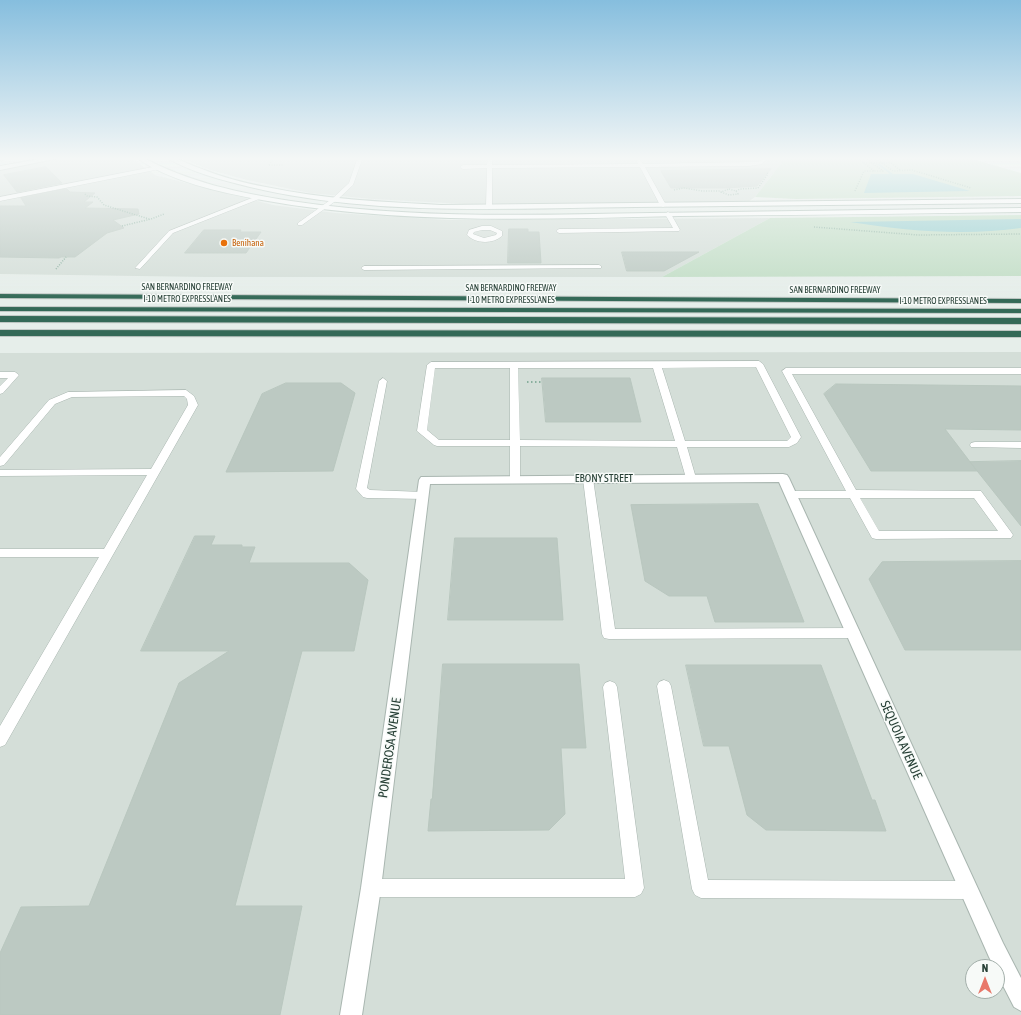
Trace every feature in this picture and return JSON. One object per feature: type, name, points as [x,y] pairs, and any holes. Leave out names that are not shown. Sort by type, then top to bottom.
[{"type":"highway","points":[[0,292],[52,296]]},
{"type":"highway","name":"SAN BERNARDINO FREEWAY","points":[[0,296],[1021,301]]},
{"type":"highway","points":[[0,305],[63,309]]},
{"type":"highway","name":"I-10 METRO EXPRESSLANES","points":[[0,308],[1021,311]]},
{"type":"highway","name":"I-10 METRO EXPRESSLANES","points":[[0,319],[1021,321]]},
{"type":"highway","points":[[0,333],[1021,334]]},
{"type":"main road","points":[[298,204],[322,208],[396,214],[488,217],[1021,210]]},
{"type":"main road","points":[[399,204],[489,208],[721,204]]},
{"type":"main road","points":[[664,205],[668,214]]},
{"type":"main road","name":"EBONY STREET","points":[[425,480],[783,478]]},
{"type":"main road","name":"SEQUOIA AVENUE","points":[[783,478],[996,950],[1021,1000]]},
{"type":"main road","name":"PONDEROSA AVENUE","points":[[351,1015],[371,888],[425,480]]},
{"type":"lane","points":[[138,268],[171,232],[241,204]]},
{"type":"lane","points":[[300,224],[327,204]]},
{"type":"lane","points":[[559,231],[677,230],[668,214]]},
{"type":"lane","points":[[486,228],[488,217]]},
{"type":"lane","points":[[364,268],[599,268]]},
{"type":"lane","points":[[759,364],[796,437],[794,441],[789,444],[437,443],[422,431],[431,365],[514,365],[759,364]]},
{"type":"lane","points":[[514,365],[515,479]]},
{"type":"lane","points":[[657,365],[691,478]]},
{"type":"lane","points":[[791,495],[853,494],[977,494],[1007,535],[876,535],[853,494],[786,371],[1021,371]]},
{"type":"lane","points":[[0,375],[16,374],[0,391]]},
{"type":"lane","points":[[383,381],[361,489],[367,494],[423,496]]},
{"type":"lane","points":[[0,463],[52,402],[59,397],[71,394],[186,393],[191,398],[193,405],[0,740]]},
{"type":"lane","points":[[974,445],[1021,445]]},
{"type":"lane","points":[[0,473],[154,472]]},
{"type":"lane","points":[[588,479],[609,634],[854,633]]},
{"type":"lane","points":[[0,553],[108,553]]},
{"type":"lane","points":[[664,686],[701,889],[969,890]]},
{"type":"lane","points":[[371,888],[635,888],[610,687]]},
{"type":"path","points":[[103,204],[150,219]]},
{"type":"path","points":[[122,226],[164,214]]},
{"type":"path","points":[[811,226],[866,232],[929,236],[1021,234]]},
{"type":"path","points":[[56,269],[66,257]]},
{"type":"path","points":[[524,382],[543,382]]},
{"type":"shaded area","points":[[0,204],[271,204],[336,213],[448,220],[770,218],[662,277],[205,277],[0,274]]},
{"type":"shaded area","points":[[1021,352],[1021,1015],[0,1015],[0,353]]},
{"type":"green space","points":[[1021,215],[1021,276],[662,277],[770,218]]},
{"type":"water","points":[[1021,219],[1021,228],[978,232],[914,230],[850,222]]},
{"type":"building","points":[[25,204],[90,204],[85,208],[138,209],[139,214],[113,220],[124,228],[107,233],[75,257],[0,257],[0,206],[26,206]]},
{"type":"building","points":[[509,229],[528,229],[528,232],[539,232],[541,263],[508,263]]},
{"type":"building","name":"Benihana","points":[[204,230],[241,230],[240,232],[261,232],[246,253],[185,253]]},
{"type":"building","points":[[622,252],[699,252],[664,271],[627,271]]},
{"type":"building","points":[[542,378],[630,378],[641,422],[546,422]]},
{"type":"building","points":[[286,383],[341,383],[355,393],[333,471],[226,472],[262,394]]},
{"type":"building","points":[[836,384],[1021,386],[1021,430],[945,429],[977,471],[871,471],[824,394]]},
{"type":"building","points":[[1021,461],[1021,526],[970,462]]},
{"type":"building","points":[[758,504],[804,622],[715,622],[707,596],[669,596],[645,581],[631,505]]},
{"type":"building","points":[[195,536],[215,536],[211,545],[242,545],[242,547],[255,547],[249,563],[349,563],[368,580],[354,651],[302,651],[235,906],[302,906],[280,1015],[0,1015],[0,953],[21,907],[89,906],[179,683],[229,651],[141,651]]},
{"type":"building","points":[[455,538],[557,538],[563,620],[448,620]]},
{"type":"building","points":[[1021,561],[1021,650],[905,650],[869,579],[882,562]]},
{"type":"building","points":[[443,664],[579,664],[586,748],[561,748],[565,814],[549,830],[428,831]]},
{"type":"building","points":[[686,665],[821,665],[872,800],[875,800],[886,831],[766,830],[747,815],[729,746],[704,746]]},
{"type":"place","name":"Benihana","points":[[224,243]]}]
